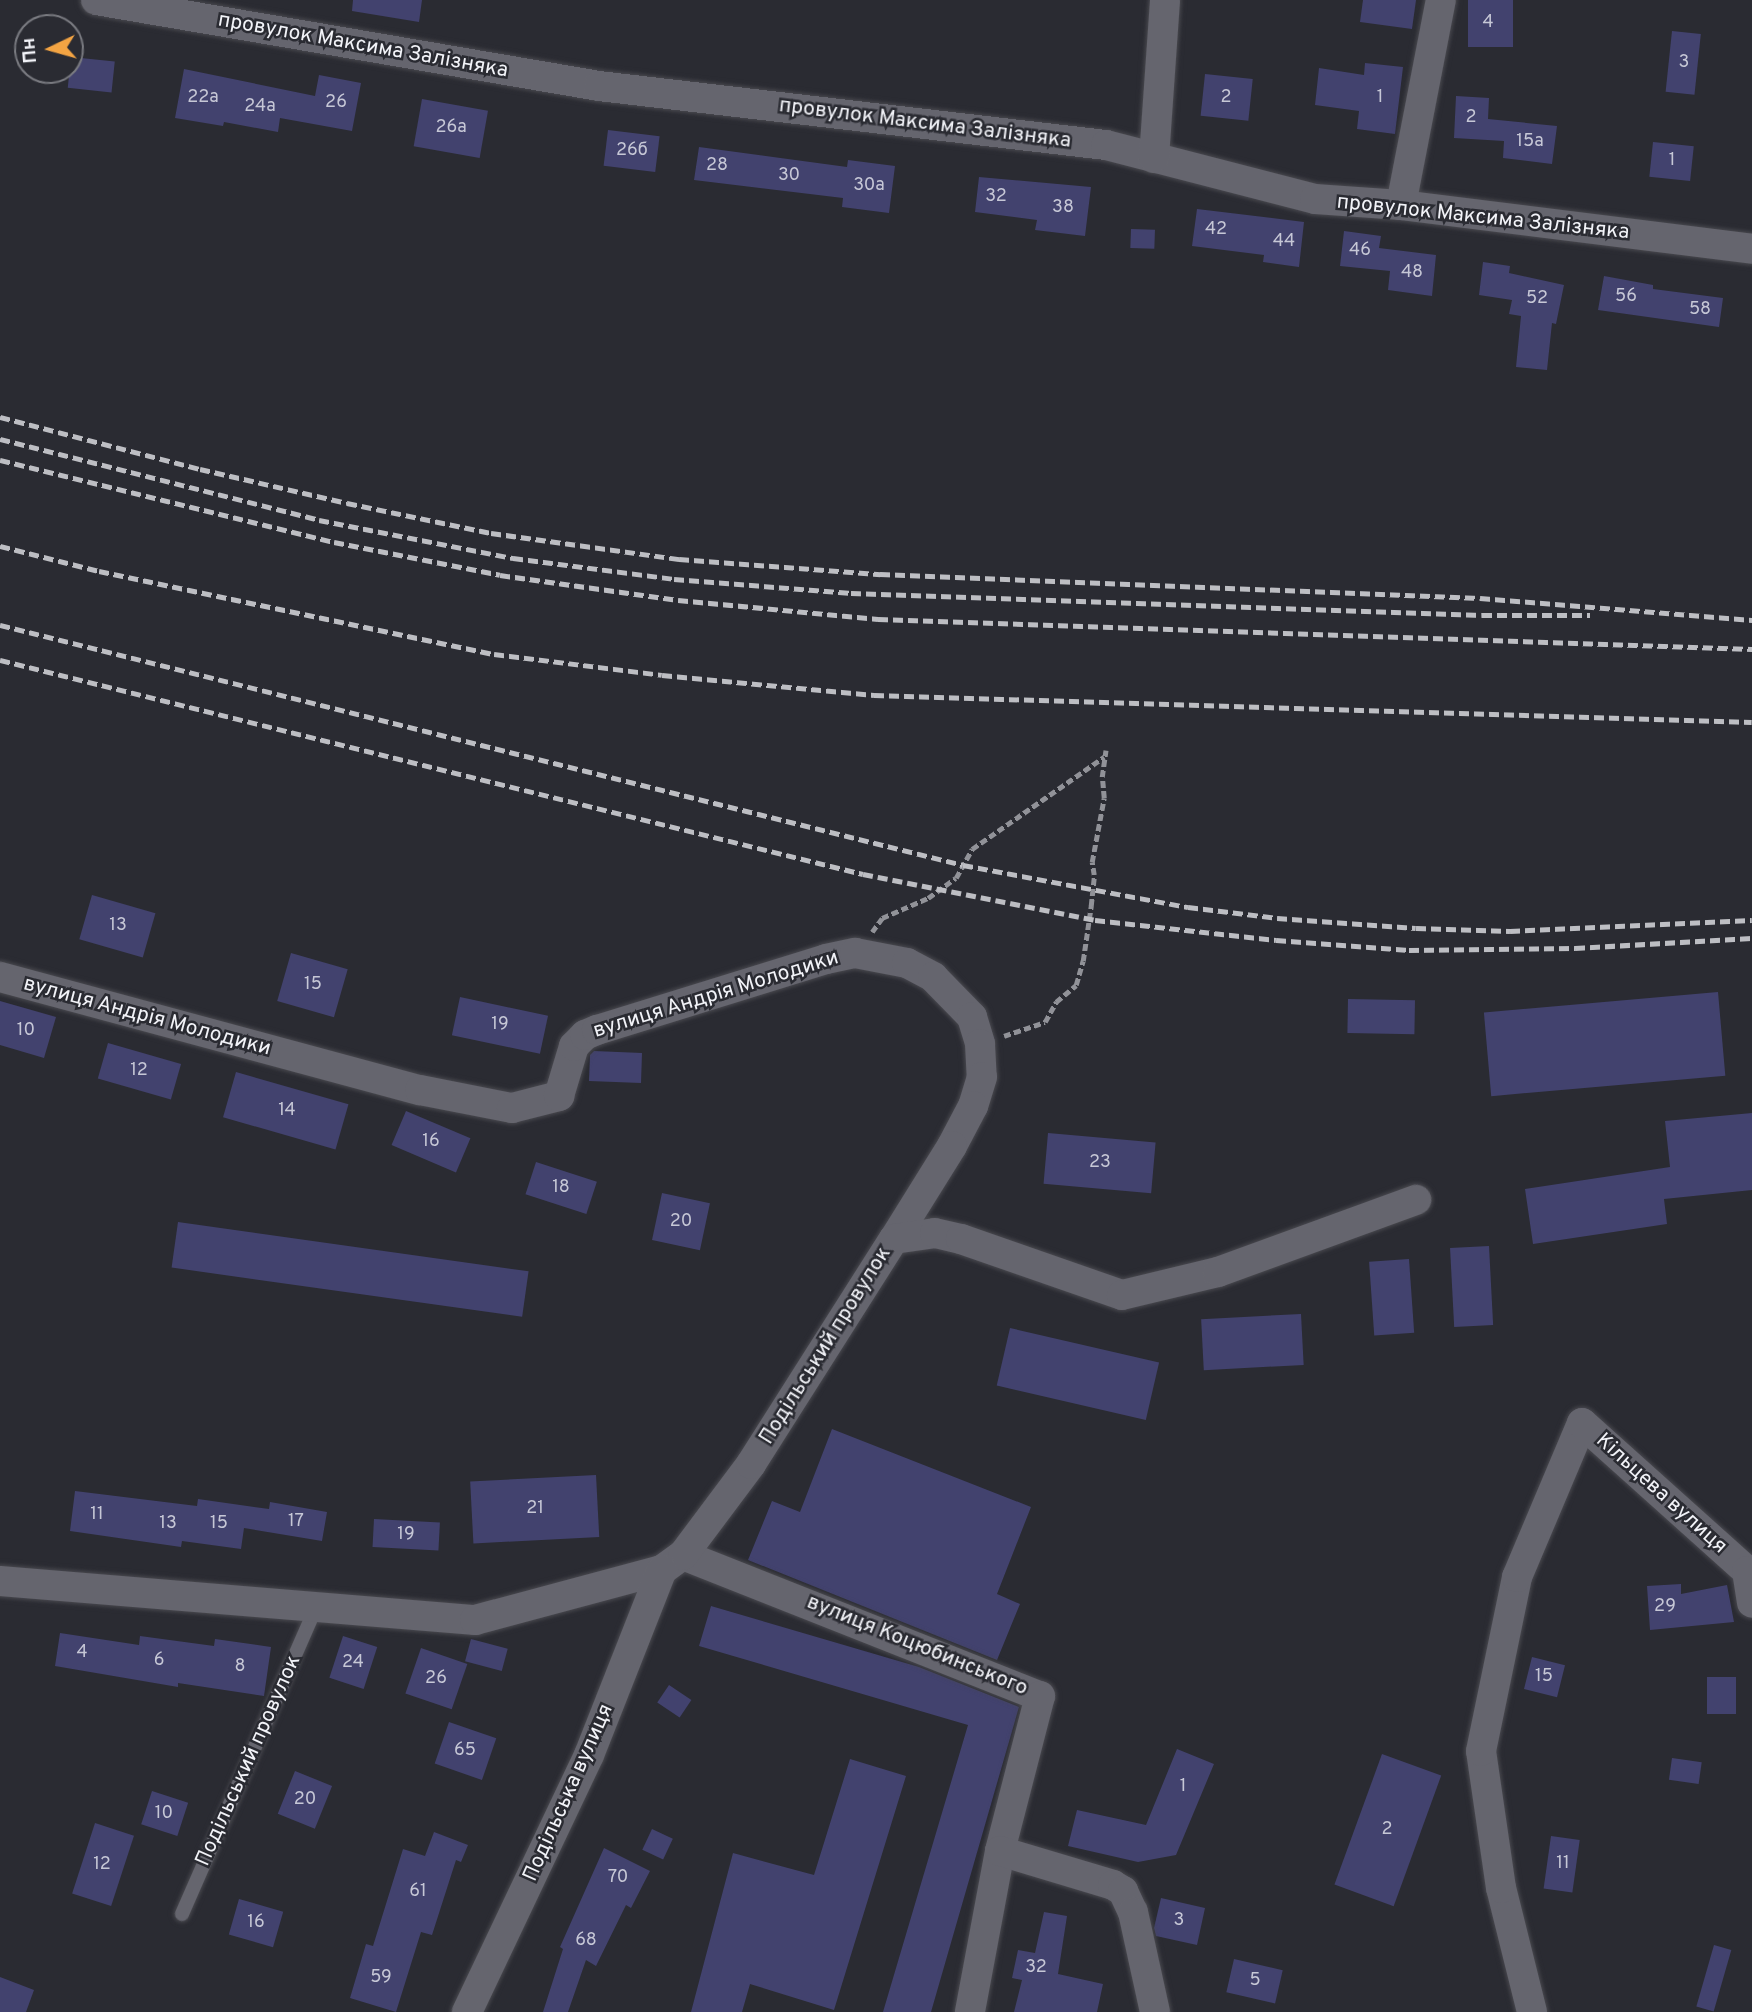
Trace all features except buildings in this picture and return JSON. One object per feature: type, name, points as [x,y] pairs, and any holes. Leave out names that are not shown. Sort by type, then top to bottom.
[{"type":"street","name":"провулок Максима Залізняка","points":[[96,0],[599,86],[1106,145],[1315,199],[1402,205],[1752,249]]},
{"type":"street","points":[[1154,158],[1165,0]]},
{"type":"street","points":[[1402,205],[1441,0]]},
{"type":"street","name":"вулиця Андрія Молодики","points":[[0,977],[420,1090],[512,1108],[559,1096],[574,1046],[584,1035],[826,959],[855,953],[907,963],[933,977],[972,1017],[980,1044],[982,1077],[973,1106],[952,1146],[894,1239]]},
{"type":"street","name":"Подільський провулок","points":[[673,1562],[751,1464],[894,1239],[935,1233],[961,1239],[1122,1295],[1218,1272],[1416,1200]]},
{"type":"street","name":"Кільцева вулиця","points":[[1532,2012],[1501,1888],[1481,1751],[1517,1577],[1582,1423],[1746,1571],[1752,1603]]},
{"type":"street","points":[[0,1581],[475,1620],[673,1562]]},
{"type":"street","name":"вулиця Коцюбинського","points":[[673,1562],[1040,1696],[1000,1852]]},
{"type":"street","name":"Подільська вулиця","points":[[467,2012],[589,1755],[673,1562]]},
{"type":"street","points":[[970,2012],[1000,1852],[1113,1885],[1123,1891],[1133,1912],[1155,2012]]},
{"type":"lane","name":"Подільський провулок","points":[[181,1914],[316,1608]]},
{"type":"path","points":[[980,1044],[1045,1022],[1056,1002],[1076,985],[1083,961],[1091,906],[1094,875],[1092,862],[1104,798],[1102,777],[1106,750]]},
{"type":"path","points":[[855,953],[882,918],[928,898],[956,878],[972,849],[1105,757]]},
{"type":"railway","points":[[0,417],[200,469],[347,503],[491,533],[679,559],[880,574],[1480,598],[1752,620]]},
{"type":"railway","points":[[0,439],[319,520],[513,558],[674,579],[851,593],[1482,615],[1590,615]]},
{"type":"railway","points":[[0,460],[334,542],[500,575],[678,600],[878,619],[1752,649]]},
{"type":"railway","points":[[0,546],[99,571],[494,654],[662,675],[874,695],[1752,722]]},
{"type":"railway","points":[[0,625],[963,865],[1188,907],[1277,918],[1416,928],[1510,931],[1752,920]]},
{"type":"railway","points":[[0,660],[863,874],[1095,920],[1276,940],[1409,950],[1575,948],[1752,938]]}]
